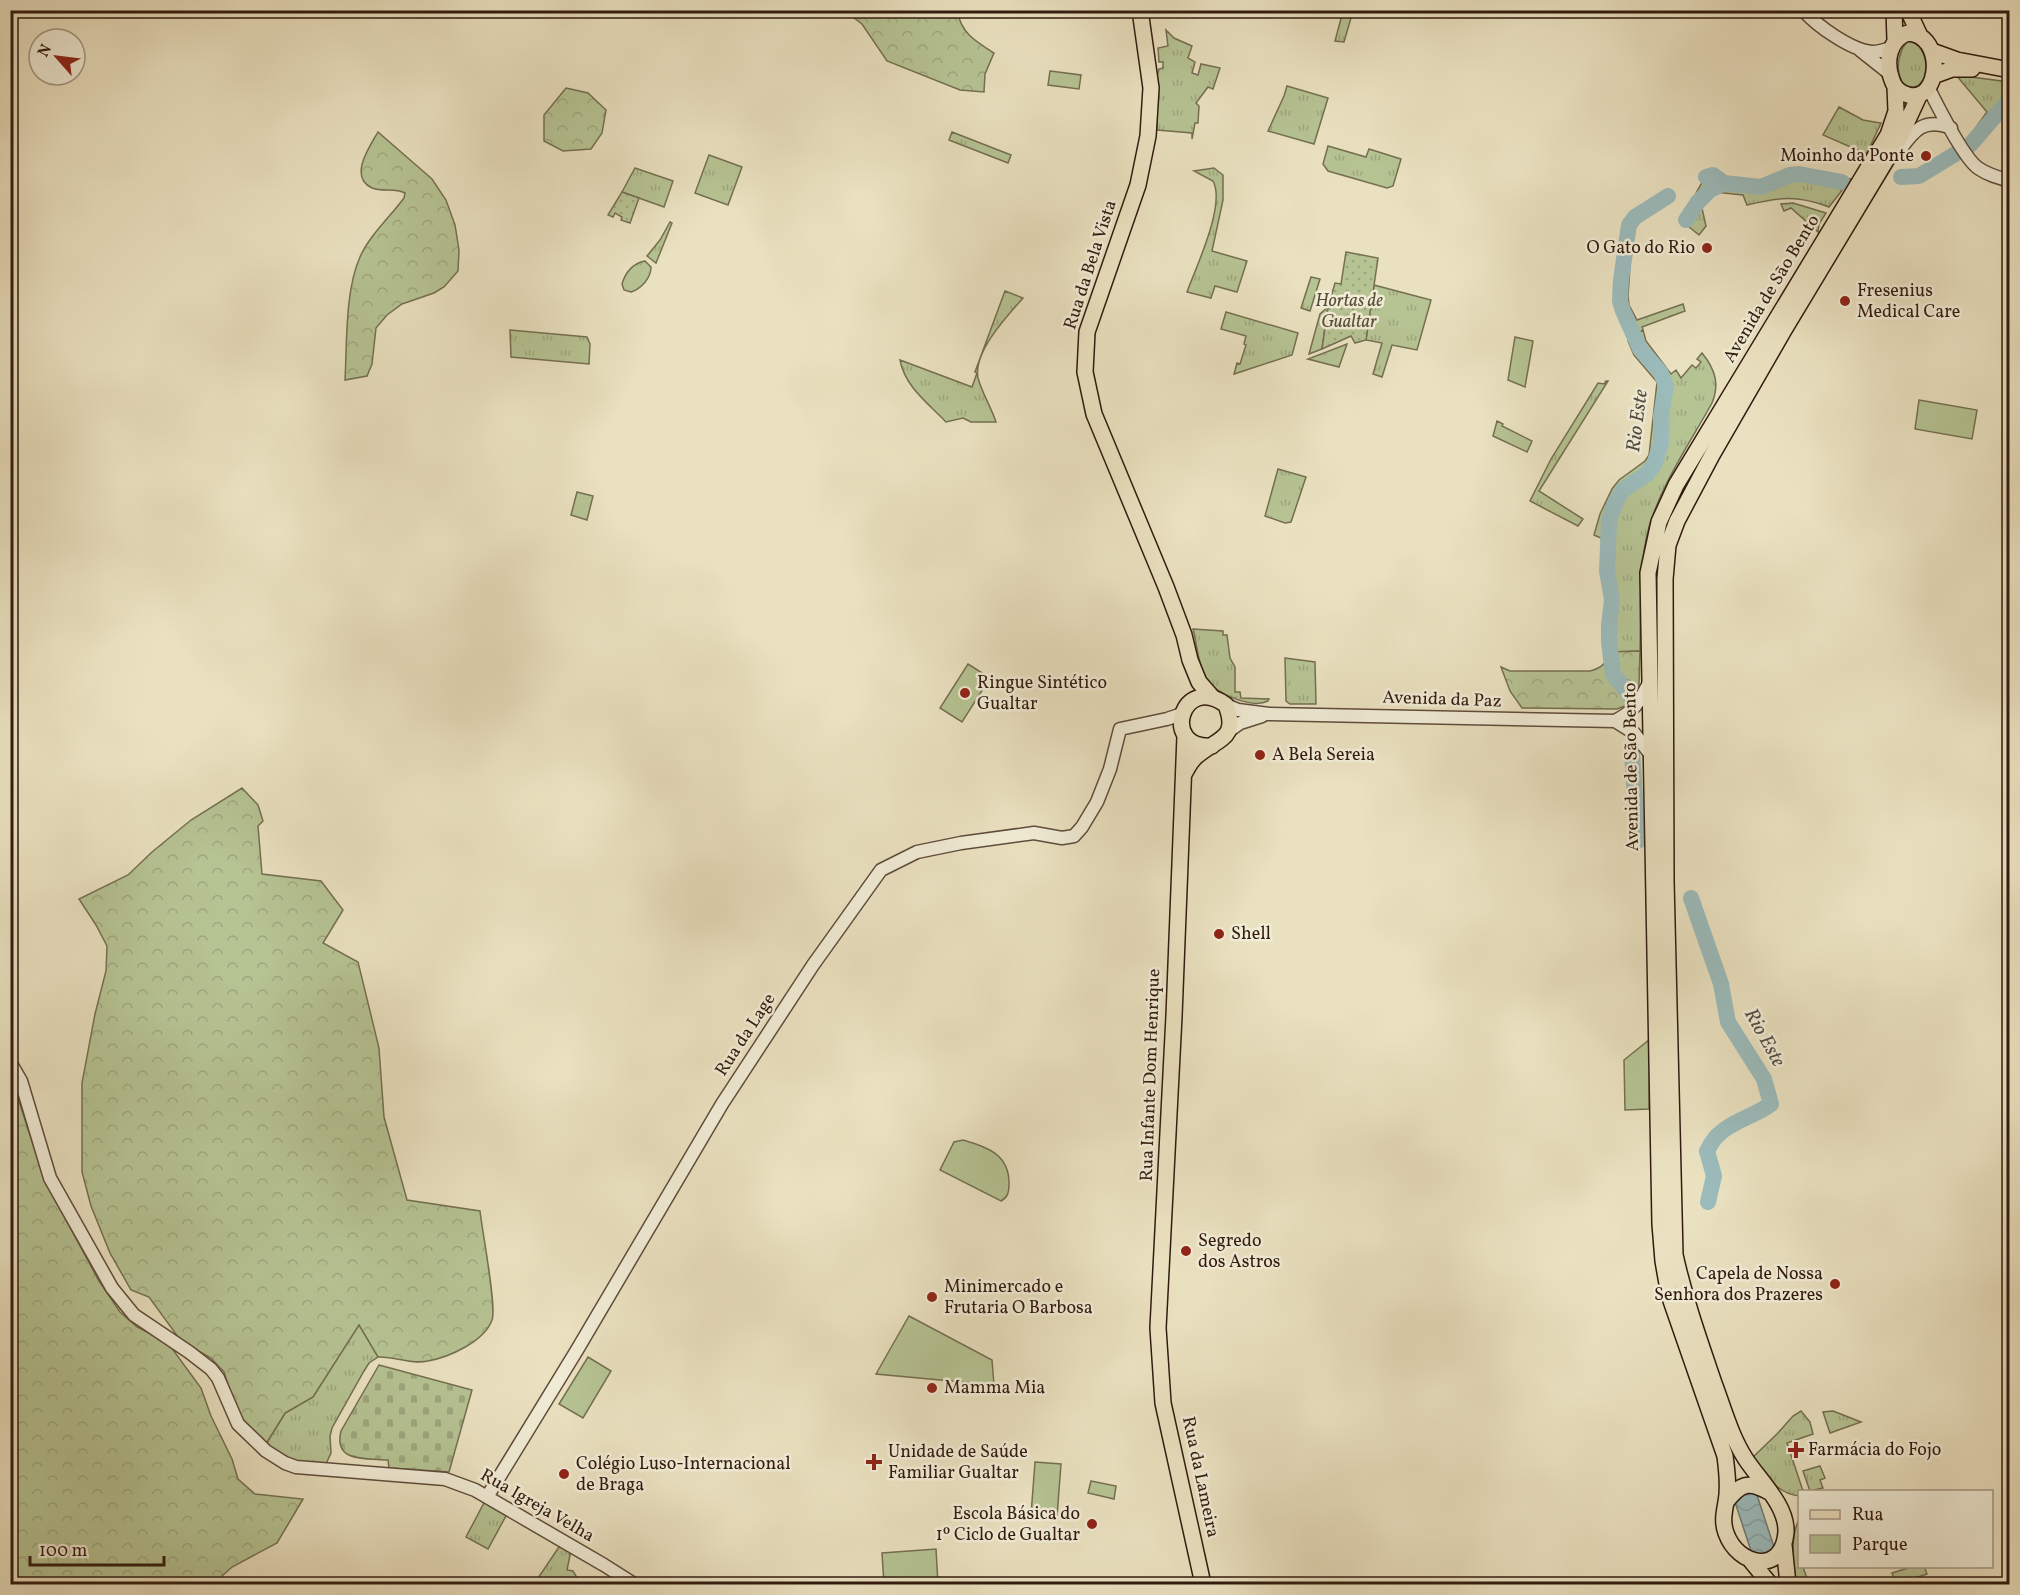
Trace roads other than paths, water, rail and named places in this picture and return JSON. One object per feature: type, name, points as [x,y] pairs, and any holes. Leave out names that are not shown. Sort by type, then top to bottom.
[{"type":"main road","name":"Rua da Bela Vista","points":[[1140,10],[1151,88],[1148,136],[1138,185],[1087,332],[1085,372],[1094,414],[1166,587],[1184,635],[1190,660],[1199,682],[1212,697]]},
{"type":"main road","points":[[1894,10],[1892,80],[1906,94],[1927,86],[1958,65]]},
{"type":"main road","points":[[1908,10],[1920,36],[1932,51],[1927,86]]},
{"type":"main road","points":[[1893,44],[1908,33],[1920,36]]},
{"type":"main road","points":[[1932,51],[1958,65],[2010,70]]},
{"type":"main road","name":"Avenida de São Bento","points":[[1770,1584],[1751,1561],[1733,1547],[1726,1533],[1723,1513],[1726,1502],[1725,1456],[1669,1295],[1663,1261],[1659,1213],[1648,573],[1659,522],[1676,485],[1887,135],[1896,111],[1892,80]]},
{"type":"main road","name":"Avenida de São Bento","points":[[1788,1584],[1784,1517],[1775,1498],[1744,1456],[1732,1433],[1683,1294],[1675,1254],[1666,881],[1665,579],[1668,545],[1677,521],[1712,455],[1899,139],[1927,86]]},
{"type":"main road","name":"Rua da Bela Vista","points":[[1184,720],[1190,660]]},
{"type":"main road","points":[[1184,774],[1192,761],[1222,741],[1230,730],[1230,714],[1226,705],[1212,697],[1201,697],[1184,720],[1194,744],[1203,747],[1212,746]]},
{"type":"main road","name":"Rua Infante Dom Henrique","points":[[1161,1378],[1158,1328],[1184,774],[1184,720]]},
{"type":"main road","name":"Rua da Lameira","points":[[1161,1378],[1163,1403],[1203,1584]]},
{"type":"main road","points":[[1726,1502],[1736,1489],[1744,1486],[1752,1485],[1769,1492]]},
{"type":"main road","points":[[1751,1561],[1768,1561],[1776,1556],[1784,1545]]},
{"type":"street","points":[[1803,10],[1819,25],[1854,46],[1892,80]]},
{"type":"street","points":[[1854,46],[1871,52],[1893,44]]},
{"type":"street","points":[[1927,86],[1926,103],[1940,113],[1970,161],[1977,168],[2010,181]]},
{"type":"street","points":[[1872,184],[1918,129],[1933,123],[1951,128]]},
{"type":"street","points":[[1615,721],[1629,714],[1638,705],[1650,681]]},
{"type":"street","name":"Avenida da Paz","points":[[1226,705],[1238,710],[1269,714],[1615,721]]},
{"type":"street","name":"Avenida da Paz","points":[[1230,730],[1247,720],[1269,714]]},
{"type":"street","name":"Rua da Lage","points":[[487,1497],[577,1350],[722,1104],[813,965],[881,870],[916,852],[961,843],[1034,833],[1062,838],[1074,836],[1083,827],[1097,802],[1110,769],[1120,729],[1144,723],[1184,720]]},
{"type":"street","points":[[1615,721],[1635,733],[1651,755]]},
{"type":"street","name":"Rua Igreja Velha","points":[[10,1062],[21,1081],[50,1178],[107,1279],[127,1309],[143,1323],[211,1369],[218,1378],[238,1424],[255,1442],[285,1463],[309,1469],[444,1479],[475,1490],[634,1584]]},
{"type":"water","points":[[1748,1490],[1756,1492],[1774,1547],[1762,1555],[1752,1554],[1734,1499]]},
{"type":"waterway","name":"Rio Este","points":[[1970,145],[2010,99]]},
{"type":"waterway","name":"Rio Este","points":[[1901,177],[1919,176],[1957,153]]},
{"type":"waterway","name":"Rio Este","points":[[1686,220],[1698,202],[1710,190],[1724,183],[1761,187],[1790,175],[1799,174],[1842,182]]},
{"type":"waterway","points":[[1706,177],[1713,175],[1724,183]]},
{"type":"waterway","name":"Rio Este","points":[[1630,696],[1613,674],[1609,642],[1612,600],[1607,571],[1609,521],[1616,501],[1624,489],[1647,474],[1654,465],[1661,443],[1661,416],[1666,386],[1661,373],[1640,349],[1623,311],[1620,301],[1621,280],[1629,225],[1635,217],[1668,196]]},
{"type":"waterway","name":"Rio Este","points":[[1632,753],[1638,841]]},
{"type":"waterway","name":"Rio Este","points":[[1691,898],[1721,984],[1728,1022],[1764,1079],[1771,1104],[1730,1126],[1713,1141],[1707,1151],[1714,1176],[1708,1202]]},
{"type":"place","name":"Moinho da Ponte","points":[[1926,156]]},
{"type":"place","name":"O Gato do Rio","points":[[1707,248]]},
{"type":"place","name":"Fresenius Medical Care","points":[[1845,301]]},
{"type":"place","name":"Ringue Sintético Gualtar","points":[[965,693]]},
{"type":"place","name":"A Bela Sereia","points":[[1260,755]]},
{"type":"place","name":"Shell","points":[[1219,934]]},
{"type":"place","name":"Segredo dos Astros","points":[[1186,1251]]},
{"type":"place","name":"Capela de Nossa Senhora dos Prazeres","points":[[1835,1284]]},
{"type":"place","name":"Minimercado e Frutaria O Barbosa","points":[[932,1297]]},
{"type":"place","name":"Mamma Mia","points":[[932,1388]]},
{"type":"place","name":"Farmácia do Fojo","points":[[1796,1450]]},
{"type":"place","name":"Unidade de Saúde Familiar Gualtar","points":[[874,1462]]},
{"type":"place","name":"Colégio Luso-Internacional de Braga","points":[[564,1474]]},
{"type":"place","name":"Escola Básica do 1º Ciclo de Gualtar","points":[[1092,1524]]},
{"type":"park label","name":"Hortas de Gualtar","points":[[1349,311]]}]
